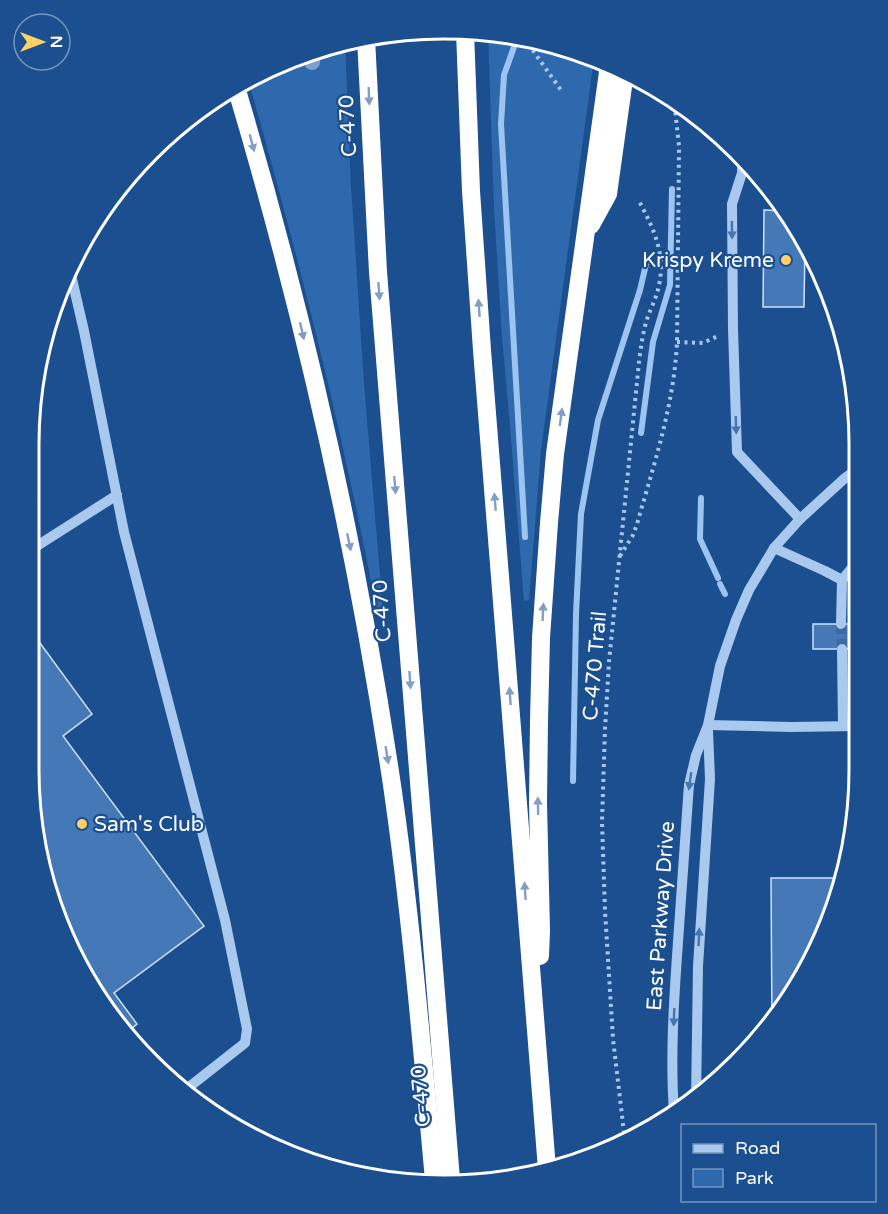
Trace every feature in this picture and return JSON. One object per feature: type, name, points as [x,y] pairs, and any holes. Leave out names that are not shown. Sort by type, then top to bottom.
[{"type":"highway","points":[[465,40],[471,190],[546,1162]]},
{"type":"highway","name":"C-470","points":[[366,47],[378,272],[450,1175]]},
{"type":"highway","points":[[536,1033],[541,931],[538,750],[545,569],[555,454],[608,74]]},
{"type":"highway","points":[[585,234],[608,194],[624,81]]},
{"type":"highway","points":[[238,95],[299,319],[337,483],[368,641],[400,843],[416,983],[434,1175]]},
{"type":"street","points":[[742,171],[732,204],[737,452],[800,519]]},
{"type":"street","points":[[73,283],[124,532],[225,920],[247,1029],[245,1043],[191,1086]]},
{"type":"street","name":"East Parkway Drive","points":[[674,1104],[675,989],[692,769],[708,725],[720,666],[749,590],[774,548],[800,519],[849,475]]},
{"type":"street","points":[[39,543],[117,495]]},
{"type":"street","points":[[774,548],[842,580]]},
{"type":"street","points":[[841,624],[842,580],[849,572]]},
{"type":"street","points":[[842,649],[843,726]]},
{"type":"street","points":[[708,725],[849,726]]},
{"type":"street","name":"East Parkway Drive","points":[[696,1087],[698,954],[709,798],[708,725]]},
{"type":"path","points":[[532,49],[561,90]]},
{"type":"path","points":[[620,556],[637,525],[666,421],[675,372],[678,146],[675,111]]},
{"type":"path","name":"C-470 Trail","points":[[624,1132],[613,1039],[602,837],[607,695],[641,346],[660,277],[659,250],[655,232],[639,201]]},
{"type":"path","points":[[677,342],[703,343],[726,332]]},
{"type":"green space","points":[[488,41],[549,53],[593,67],[541,450],[529,600],[524,601],[502,337],[494,208]]},
{"type":"green space","points":[[345,52],[351,186],[364,384],[383,611],[377,612],[350,478],[284,211],[251,89],[314,60]]},
{"type":"building","points":[[764,210],[775,211],[805,261],[804,307],[763,307]]},
{"type":"building","points":[[813,624],[849,624],[849,649],[813,649]]},
{"type":"building","name":"Sam's Club","points":[[39,642],[92,714],[63,736],[204,926],[114,993],[137,1024],[132,1028],[123,1017],[93,972],[70,925],[53,875],[42,823],[40,796]]},
{"type":"building","points":[[771,878],[834,878],[828,900],[807,949],[795,973],[772,1008]]},
{"type":"waterway","points":[[514,47],[504,75],[501,124],[525,537]]},
{"type":"waterway","points":[[641,433],[653,342],[670,285],[672,189]]},
{"type":"waterway","points":[[573,781],[576,614],[581,514],[598,420],[640,290],[647,260]]},
{"type":"waterway","points":[[701,498],[700,539],[718,578]]},
{"type":"waterway","points":[[720,584],[725,594]]},
{"type":"tunnel","points":[[841,624],[842,649]]},
{"type":"place","name":"Krispy Kreme","points":[[786,260]]},
{"type":"place","name":"Sam's Club","points":[[82,824]]}]
